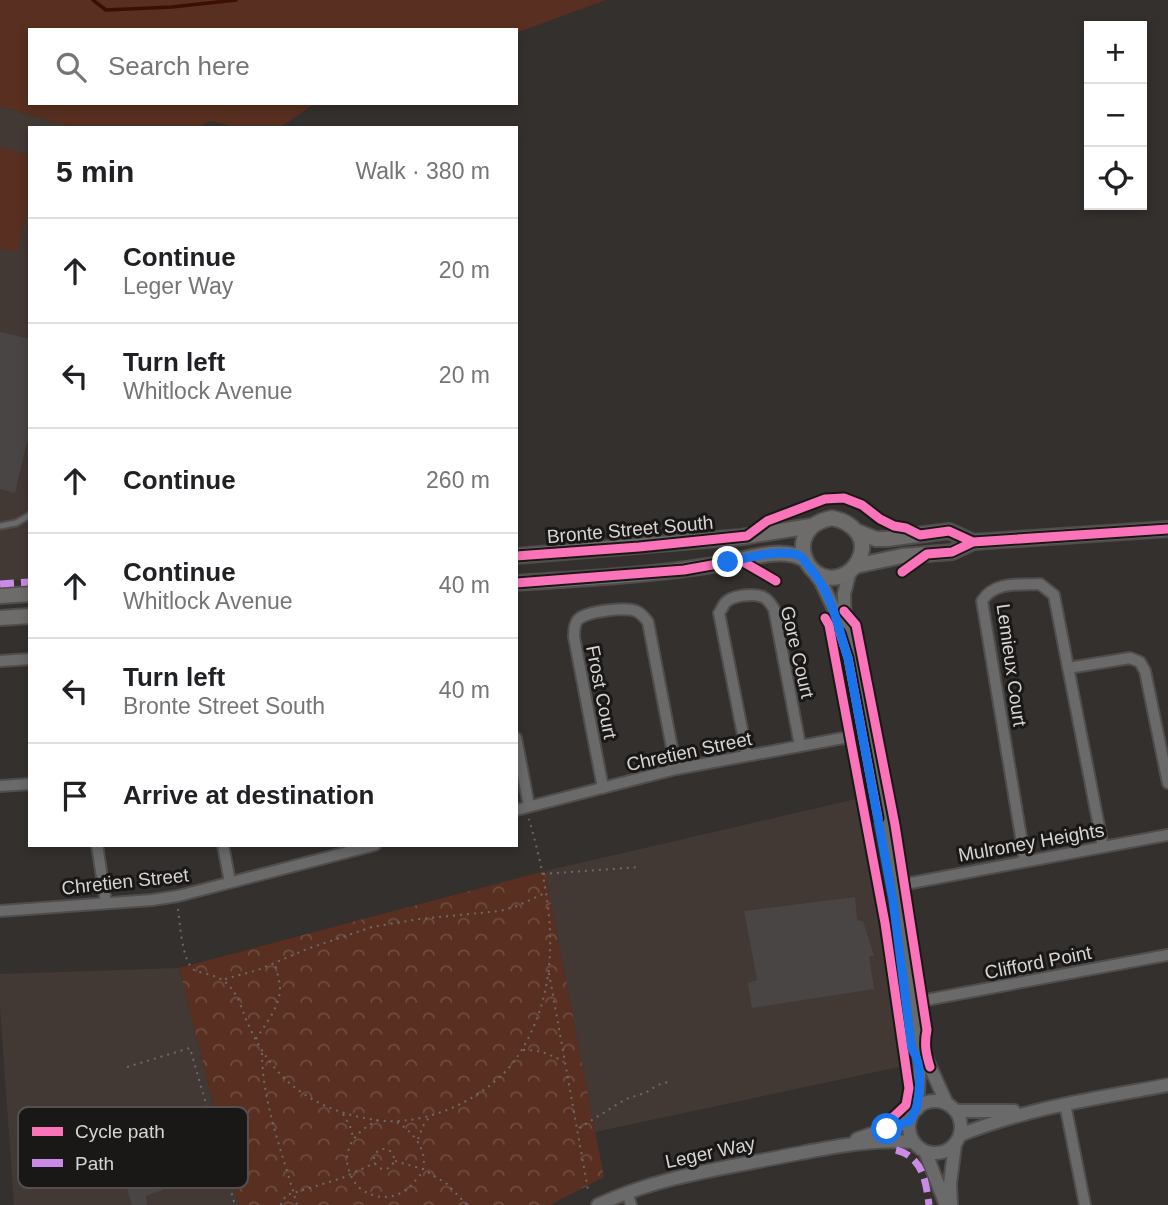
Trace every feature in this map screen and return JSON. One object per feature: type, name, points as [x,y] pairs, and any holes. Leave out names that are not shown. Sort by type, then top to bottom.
[{"type":"main road","points":[[518,583],[684,570],[779,554],[795,554],[804,559],[813,571],[831,579],[842,576],[853,568],[859,559],[862,547],[859,536],[853,527],[843,520],[821,520],[811,526],[804,536],[804,559]]},
{"type":"main road","name":"Bronte Street South","points":[[518,556],[742,537],[811,526]]},
{"type":"main road","points":[[853,568],[902,556],[952,552],[972,542],[1168,529]]},
{"type":"main road","points":[[856,531],[876,539],[949,531],[972,542]]},
{"type":"main road","points":[[0,596],[28,594]]},
{"type":"main road","points":[[0,618],[28,616]]},
{"type":"street","points":[[853,568],[844,594],[845,631],[870,733],[900,885],[921,1046],[916,1109],[909,1128],[914,1142],[925,1151],[941,1152],[957,1139],[986,1124],[1032,1110],[1168,1085]]},
{"type":"street","points":[[813,571],[845,631]]},
{"type":"street","name":"Lemieux Court","points":[[1025,861],[982,601],[987,593],[998,587],[1040,584],[1054,595],[1103,847]]},
{"type":"street","name":"Gore Court","points":[[747,755],[719,613],[724,603],[740,596],[764,597],[774,610],[800,745]]},
{"type":"street","name":"Frost Court","points":[[603,788],[574,637],[576,622],[591,613],[636,611],[648,622],[676,769]]},
{"type":"street","points":[[1068,668],[1130,658],[1140,662],[1145,671],[1168,783]]},
{"type":"street","points":[[0,661],[28,659]]},
{"type":"street","name":"Chretien Street","points":[[518,809],[676,769],[870,733]]},
{"type":"street","points":[[518,748],[529,806]]},
{"type":"street","points":[[0,786],[28,784]]},
{"type":"street","name":"Mulroney Heights","points":[[900,885],[1168,835]]},
{"type":"street","points":[[97,847],[106,903]]},
{"type":"street","points":[[223,847],[230,882]]},
{"type":"street","name":"Chretien Street","points":[[0,911],[178,896],[344,849]]},
{"type":"street","name":"Clifford Point","points":[[915,1002],[1168,955]]},
{"type":"street","points":[[921,1046],[960,1118],[949,1205]]},
{"type":"street","points":[[916,1109],[931,1101],[939,1101],[952,1107],[1032,1110]]},
{"type":"street","points":[[1065,1104],[1085,1205]]},
{"type":"street","name":"Leger Way","points":[[834,1147],[910,1121]]},
{"type":"street","name":"Leger Way","points":[[598,1205],[629,1199],[668,1179],[695,1173],[834,1147],[891,1140],[914,1142]]},
{"type":"street","points":[[925,1151],[949,1205]]},
{"type":"lane","points":[[0,526],[16,523],[28,516]]},
{"type":"path","points":[[178,908],[186,959],[194,970],[223,980],[237,998],[262,1051],[282,1076],[304,1094],[343,1114],[394,1121],[430,1116],[468,1100],[497,1079],[522,1050],[538,1017],[549,972],[550,919],[543,874],[529,820]]},
{"type":"path","points":[[543,874],[639,867]]},
{"type":"path","points":[[223,980],[258,970],[307,949],[372,927],[419,919],[500,911],[546,892]]},
{"type":"path","points":[[256,1040],[280,995],[275,963]]},
{"type":"path","points":[[549,972],[588,1190]]},
{"type":"path","points":[[127,1067],[190,1048],[207,1107]]},
{"type":"path","points":[[522,1050],[548,1053],[565,1062]]},
{"type":"path","points":[[262,1051],[265,1093],[298,1205]]},
{"type":"path","points":[[578,1129],[626,1098],[671,1081]]},
{"type":"path","points":[[343,1114],[354,1138]]},
{"type":"path","points":[[418,1140],[430,1116]]},
{"type":"path","points":[[379,1120],[363,1128],[354,1138],[347,1163],[358,1187],[372,1196],[384,1198],[400,1194],[423,1170],[423,1155],[418,1140],[407,1128],[394,1121]]},
{"type":"path","points":[[383,1149],[392,1152],[395,1161],[391,1167],[379,1168],[375,1163],[376,1154],[383,1149]]},
{"type":"path","points":[[395,1161],[423,1170],[447,1184],[467,1205]]},
{"type":"path","points":[[281,1205],[283,1198],[294,1193],[321,1186],[375,1163]]},
{"type":"path","points":[[230,1188],[235,1205]]},
{"type":"shaded area","points":[[0,106],[67,126],[28,126],[28,579],[0,581]]},
{"type":"shaded area","points":[[864,797],[904,1066],[595,1132],[545,871]]},
{"type":"shaded area","points":[[179,968],[214,1107],[18,1107],[18,1188],[235,1188],[239,1205],[14,1205],[0,974]]},
{"type":"green space","points":[[0,0],[606,0],[518,32],[518,28],[28,28],[28,105],[313,105],[282,126],[231,126],[210,121],[200,126],[67,126],[0,106]]},
{"type":"green space","points":[[0,147],[28,154],[28,210],[17,252],[0,248]]},
{"type":"green space","points":[[545,871],[604,1177],[550,1205],[239,1205],[235,1188],[248,1188],[248,1107],[214,1107],[179,968]]},
{"type":"building","points":[[0,332],[28,339],[28,442],[15,493],[0,489]]},
{"type":"building","points":[[855,897],[857,920],[863,921],[874,956],[869,956],[874,989],[752,1008],[748,983],[757,980],[744,911]]},
{"type":"building","points":[[127,1188],[162,1188],[146,1196],[147,1205],[132,1205]]},
{"type":"waterway","points":[[93,0],[106,10],[236,0]]},
{"type":"marked path","points":[[0,584],[28,582]]},
{"type":"marked path","points":[[896,1150],[905,1153],[918,1164],[929,1205]]},
{"type":"cycle path","points":[[518,556],[747,536],[767,521],[825,499],[844,498],[862,505],[894,526],[920,535],[949,531],[973,542]]},
{"type":"cycle path","points":[[902,572],[927,554],[952,552],[973,542],[1168,529]]},
{"type":"cycle path","points":[[518,583],[684,570],[740,560],[776,581]]},
{"type":"cycle path","points":[[844,611],[856,625],[895,825],[927,1030],[926,1049],[930,1067]]},
{"type":"cycle path","points":[[825,618],[829,625],[885,923],[909,1088],[906,1105],[891,1119]]},
{"type":"cycle path","points":[[840,633],[848,658],[878,818]]},
{"type":"route","points":[[728,562],[761,555],[795,554],[804,559],[821,582],[836,614],[848,658],[885,854],[912,1049],[920,1069],[916,1109],[910,1121],[887,1129]]}]
